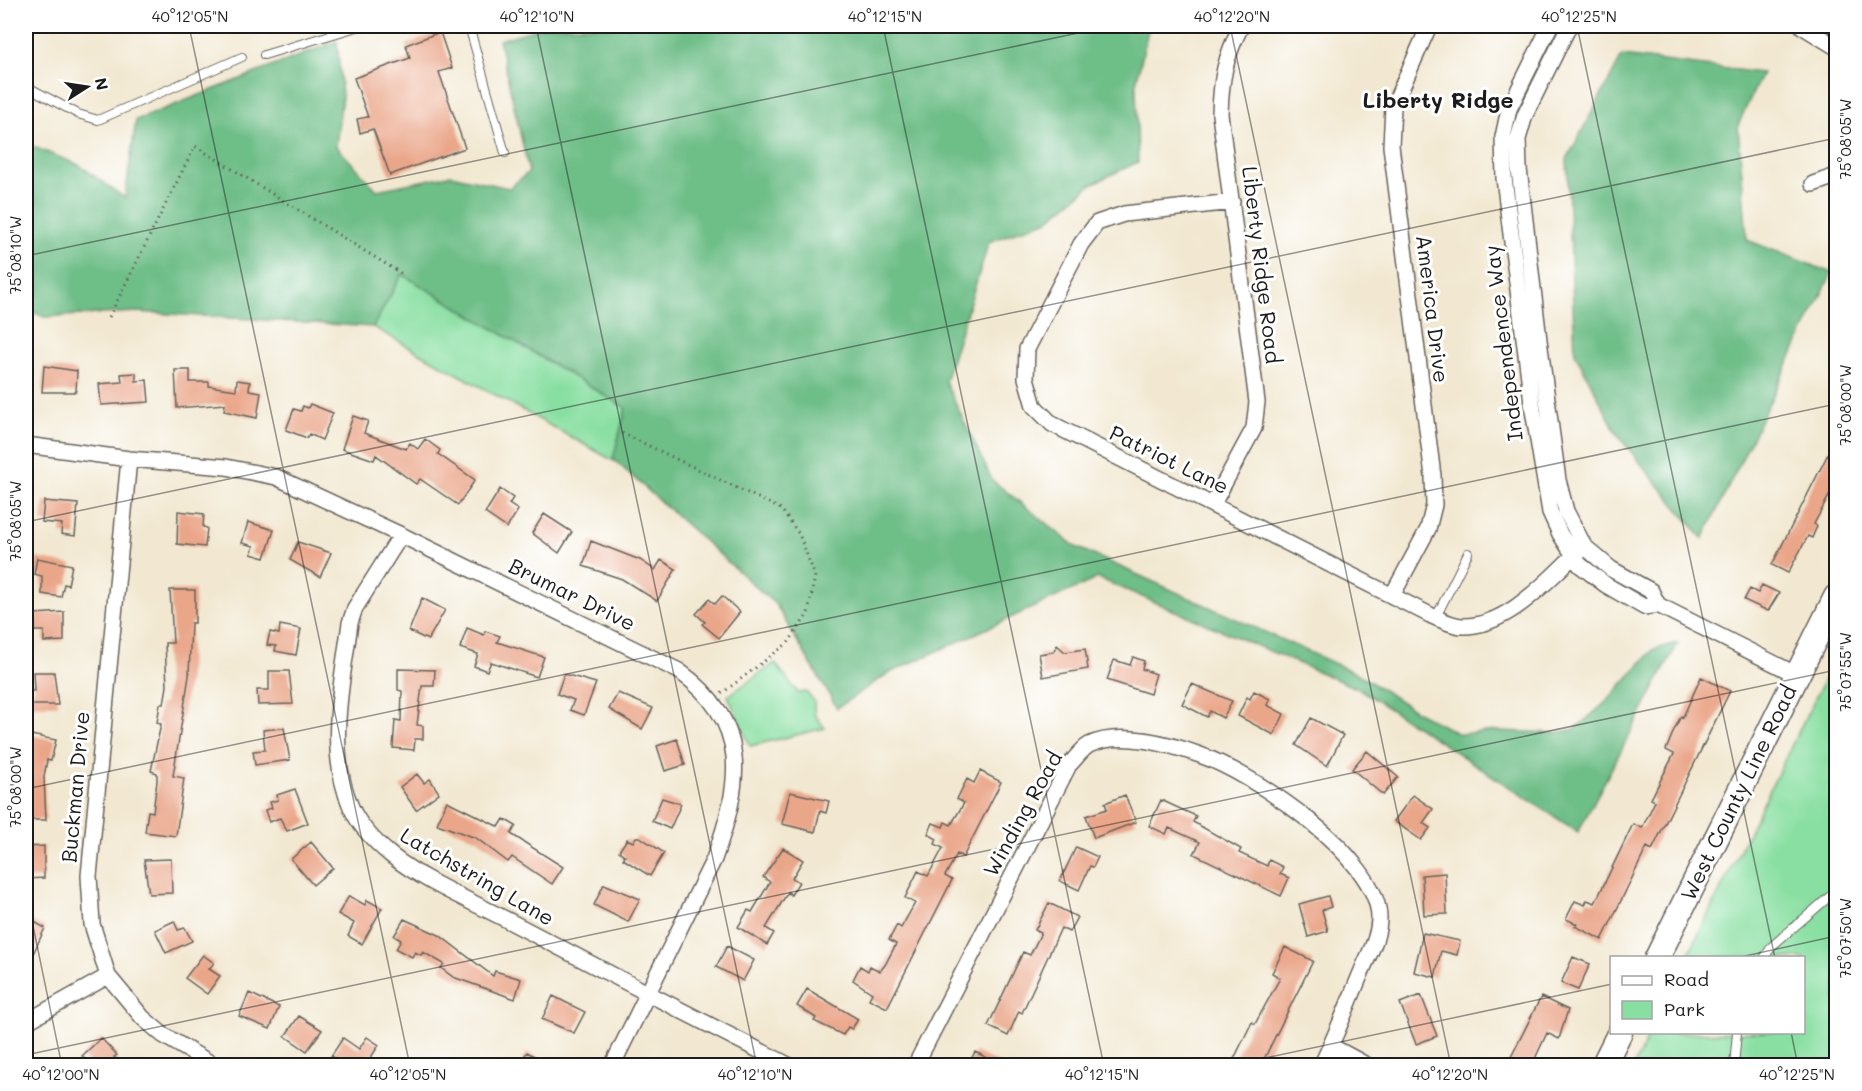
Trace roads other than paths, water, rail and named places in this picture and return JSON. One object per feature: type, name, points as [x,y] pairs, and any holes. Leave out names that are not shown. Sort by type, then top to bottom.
[{"type":"main road","name":"West County Line Road","points":[[1657,956],[1836,597]]},
{"type":"main road","points":[[1603,1065],[1619,1034]]},
{"type":"street","name":"Liberty Ridge Road","points":[[1213,504],[1254,428],[1257,402],[1220,114],[1221,79],[1227,53],[1241,26]]},
{"type":"street","name":"America Drive","points":[[1392,596],[1428,529],[1434,505],[1433,476],[1391,146],[1393,108],[1429,26]]},
{"type":"street","name":"Independence Way","points":[[1550,26],[1509,109],[1503,137],[1504,178],[1545,490],[1550,512],[1606,585],[1644,607],[1658,605],[1797,675]]},
{"type":"street","name":"Independence Way","points":[[1569,26],[1525,115],[1518,139],[1518,159],[1558,480],[1579,551]]},
{"type":"street","points":[[1802,26],[1836,47]]},
{"type":"street","points":[[1813,184],[1836,176]]},
{"type":"street","name":"Patriot Lane","points":[[1232,202],[1124,214],[1097,223],[1082,244],[1027,349],[1026,378],[1034,406],[1052,424],[1392,596],[1460,626],[1494,618],[1521,602],[1579,551]]},
{"type":"street","name":"Brumar Drive","points":[[26,445],[129,459],[252,471],[276,477],[401,535],[679,671],[699,686],[712,701],[729,735],[735,756],[734,794],[714,860],[612,1065]]},
{"type":"street","name":"Buckman Drive","points":[[129,459],[89,876],[92,924],[108,976],[143,1018],[163,1035],[215,1065]]},
{"type":"street","name":"Latchstring Lane","points":[[401,535],[355,608],[350,624],[337,754],[352,809],[377,843],[406,866],[647,994],[790,1065]]},
{"type":"street","name":"Winding Road","points":[[915,1065],[1069,765],[1088,745],[1131,738],[1202,755],[1269,791],[1335,841],[1360,869],[1371,887],[1379,917],[1377,934],[1372,951],[1321,1065]]},
{"type":"street","points":[[26,1022],[108,976]]},
{"type":"street","points":[[1331,1046],[1368,1065]]},
{"type":"lane","points":[[264,55],[360,26]]},
{"type":"lane","points":[[469,26],[505,153]]},
{"type":"lane","points":[[26,86],[78,114],[98,120],[242,57]]},
{"type":"lane","points":[[1436,617],[1468,553]]},
{"type":"lane","points":[[1765,956],[1772,946],[1836,891]]},
{"type":"lane","points":[[1734,1065],[1737,1034]]},
{"type":"district","name":"Liberty Ridge","points":[[1438,100]]}]
